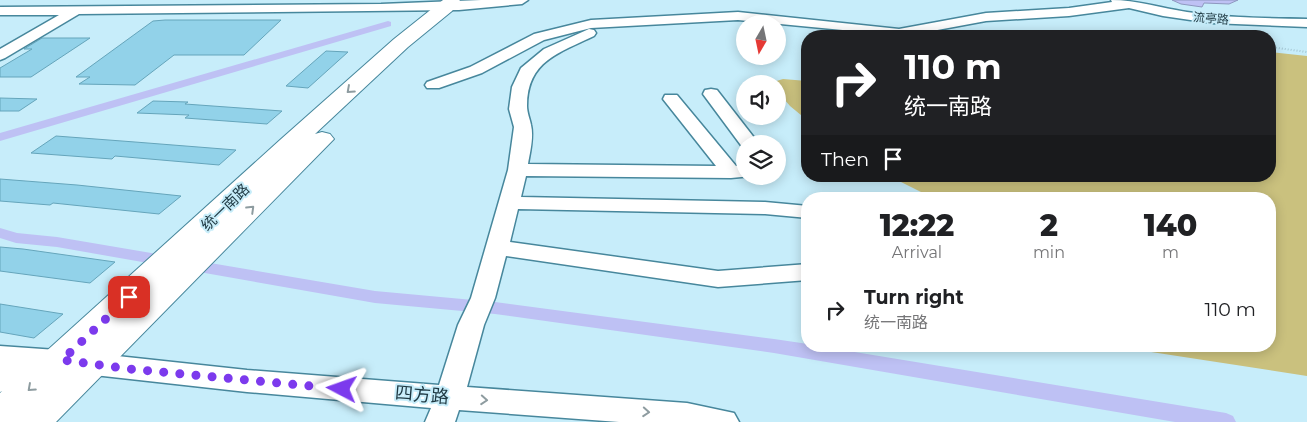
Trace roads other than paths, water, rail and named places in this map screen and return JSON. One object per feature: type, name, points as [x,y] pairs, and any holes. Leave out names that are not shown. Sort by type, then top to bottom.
[{"type":"main road","name":"统一南路","points":[[32,422],[95,362],[170,274],[187,242],[289,145],[401,43],[459,2]]},
{"type":"main road","name":"统一南路","points":[[0,416],[62,360],[170,274],[216,244],[459,2]]},
{"type":"street","points":[[0,4],[87,5],[522,0]]},
{"type":"street","points":[[915,30],[986,17],[1069,12],[1123,2]]},
{"type":"street","name":"流亭路","points":[[1123,2],[1164,13],[1211,19],[1307,23]]},
{"type":"street","points":[[0,11],[87,5]]},
{"type":"street","points":[[0,56],[87,5]]},
{"type":"street","points":[[433,85],[476,70],[539,36],[576,26],[738,16],[871,30]]},
{"type":"street","points":[[445,410],[471,325],[484,298],[518,170],[524,127],[518,109],[520,87],[527,71],[549,52],[612,23]]},
{"type":"street","points":[[711,94],[743,135]]},
{"type":"street","points":[[672,99],[736,170]]},
{"type":"street","points":[[518,170],[736,172]]},
{"type":"street","points":[[508,203],[764,208],[801,211]]},
{"type":"street","points":[[496,248],[718,279],[801,273]]},
{"type":"street","points":[[0,381],[13,357]]},
{"type":"street","name":"四方路","points":[[13,357],[95,362],[130,369],[282,384],[445,410],[687,415],[724,422]]},
{"type":"water","points":[[1172,0],[1238,0],[1229,4],[1204,3],[1202,7],[1181,4]]},
{"type":"waterway","points":[[0,137],[388,24]]},
{"type":"waterway","points":[[0,233],[16,238],[57,242],[375,297],[495,308],[801,351]]},
{"type":"waterway","points":[[810,352],[1226,422]]}]
